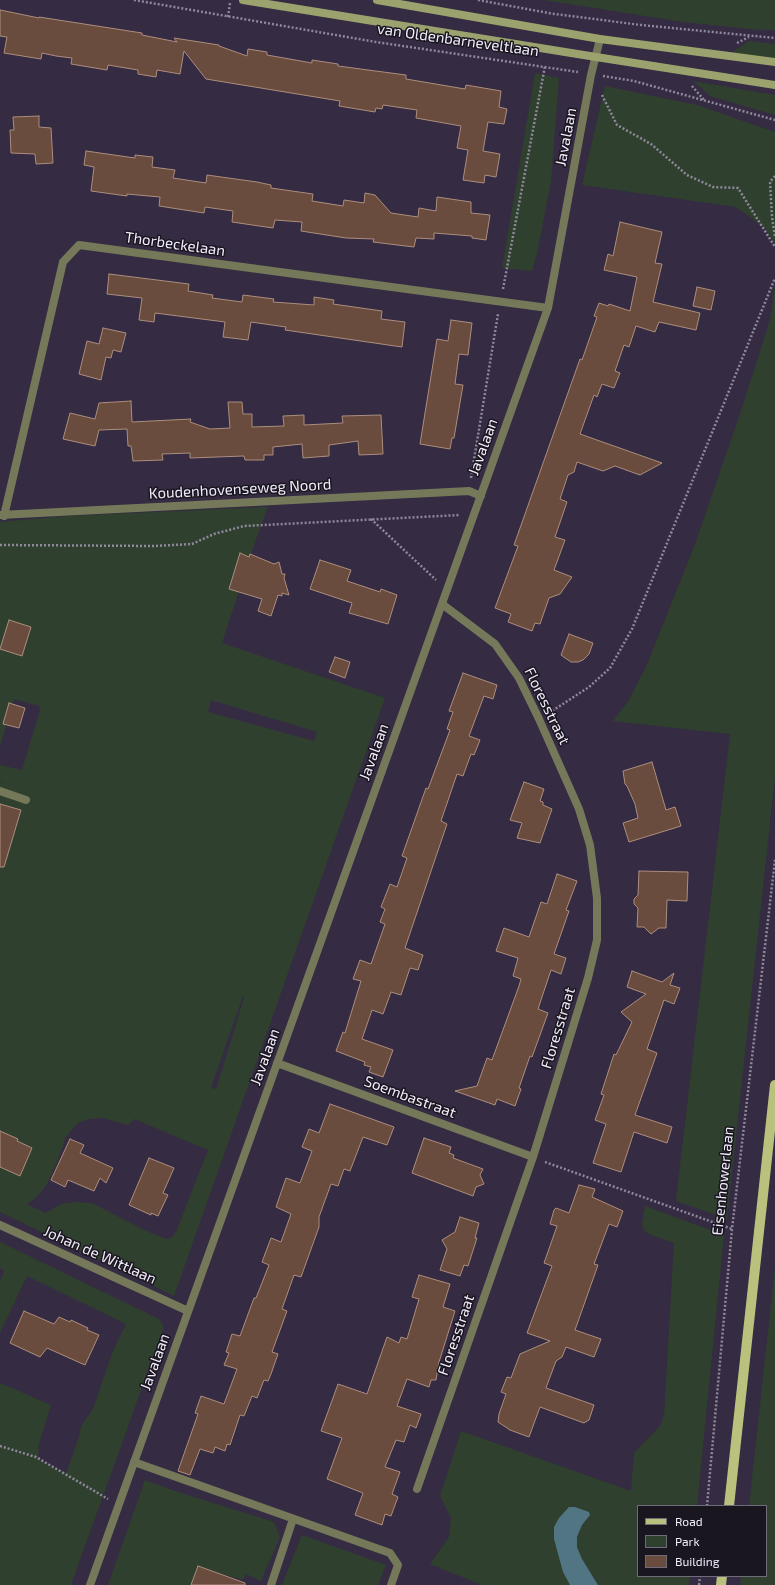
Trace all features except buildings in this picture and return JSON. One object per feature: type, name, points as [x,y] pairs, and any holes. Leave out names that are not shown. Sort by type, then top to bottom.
[{"type":"main road","name":"van Oldenbarneveltlaan","points":[[243,0],[596,58],[775,85]]},
{"type":"main road","name":"van Oldenbarneveltlaan","points":[[377,0],[600,39],[775,62]]},
{"type":"main road","points":[[729,1505],[775,1085]]},
{"type":"street","name":"Javalaan","points":[[90,1585],[548,308],[600,39]]},
{"type":"street","name":"Thorbeckelaan","points":[[2,515],[63,262],[79,245],[548,308]]},
{"type":"street","name":"Koudenhovenseweg Noord","points":[[2,515],[468,491],[481,496]]},
{"type":"street","name":"Floresstraat","points":[[417,1489],[533,1158],[588,978],[597,940],[598,898],[590,845],[579,809],[539,720],[519,678],[495,644],[442,604]]},
{"type":"street","points":[[0,791],[26,800]]},
{"type":"street","name":"Soembastraat","points":[[277,1063],[533,1158]]},
{"type":"street","name":"Johan de Wittlaan","points":[[0,1225],[188,1311]]},
{"type":"street","points":[[134,1462],[390,1553],[398,1565],[391,1585]]},
{"type":"street","points":[[271,1585],[293,1519]]},
{"type":"path","name":"van Oldenbarneveltlaan","points":[[134,0],[384,43],[634,81],[775,120]]},
{"type":"path","points":[[228,17],[230,0]]},
{"type":"path","points":[[478,0],[554,14],[634,24],[775,38]]},
{"type":"path","points":[[468,491],[500,302],[545,67]]},
{"type":"path","points":[[592,75],[617,125],[651,144],[687,175],[713,187],[738,188],[775,247]]},
{"type":"path","points":[[775,176],[770,182],[775,237]]},
{"type":"path","points":[[539,720],[589,687],[610,668],[632,629],[775,278]]},
{"type":"path","points":[[0,545],[155,546],[192,544],[214,534],[244,526],[474,514]]},
{"type":"path","points":[[372,519],[447,590]]},
{"type":"path","name":"Eisenhowerlaan","points":[[707,1505],[732,1229],[775,860]]},
{"type":"path","points":[[533,1158],[732,1229]]},
{"type":"path","points":[[0,1446],[36,1457],[119,1505]]},
{"type":"green space","points":[[544,0],[775,0],[775,30],[759,30],[683,22]]},
{"type":"green space","points":[[749,41],[775,44],[775,58],[731,53]]},
{"type":"green space","points":[[535,73],[559,78],[551,181],[537,254],[532,271],[502,268]]},
{"type":"green space","points":[[693,81],[775,95],[775,115],[710,96]]},
{"type":"green space","points":[[605,86],[697,105],[775,132],[775,244],[765,228],[736,207],[582,185]]},
{"type":"green space","points":[[775,284],[775,776],[727,1219],[676,1201],[730,734],[613,721],[629,700],[646,667],[694,547],[740,414],[770,320]]},
{"type":"green space","points":[[268,507],[222,643],[385,698],[174,1296],[0,1212],[0,782],[5,783],[0,781],[0,765],[22,770],[40,710],[39,706],[14,699],[0,747],[0,522],[67,516]],"holes":[[[211,700],[317,732],[314,741],[208,712]],[[243,996],[244,998],[216,1089],[211,1088]],[[103,1118],[128,1125],[134,1119],[208,1150],[176,1232],[171,1238],[166,1239],[144,1230],[92,1203],[74,1202],[62,1204],[45,1213],[27,1204],[37,1197],[46,1186],[56,1165],[66,1137],[80,1122],[89,1119]]]},
{"type":"green space","points":[[645,1206],[724,1235],[697,1505],[637,1505],[637,1577],[690,1577],[689,1585],[598,1585],[582,1559],[577,1547],[577,1537],[582,1525],[590,1515],[575,1507],[563,1572],[570,1585],[482,1585],[430,1564],[449,1537],[451,1518],[440,1496],[461,1431],[631,1491],[634,1453],[660,1426],[664,1416],[674,1243],[649,1234],[644,1230],[642,1224]]},
{"type":"green space","points":[[0,1242],[159,1319],[163,1325],[163,1329],[71,1585],[0,1585],[0,1383],[51,1405],[39,1444],[38,1457],[41,1461],[66,1473],[79,1437],[81,1426],[93,1409],[113,1351],[126,1324],[27,1276],[0,1333],[0,1281],[4,1271],[0,1268]]},
{"type":"green space","points":[[775,1268],[775,1585],[740,1585],[741,1577],[767,1577],[767,1505],[749,1505]]},
{"type":"green space","points":[[145,1480],[274,1522],[280,1537],[261,1581],[246,1574],[243,1580],[201,1568],[194,1585],[108,1585]]},
{"type":"green space","points":[[302,1535],[386,1565],[378,1585],[282,1585]]},
{"type":"water","points":[[569,1507],[575,1507],[589,1512],[590,1515],[582,1525],[577,1537],[577,1547],[582,1559],[598,1585],[570,1585],[563,1572],[554,1539],[554,1527],[559,1518]]}]
